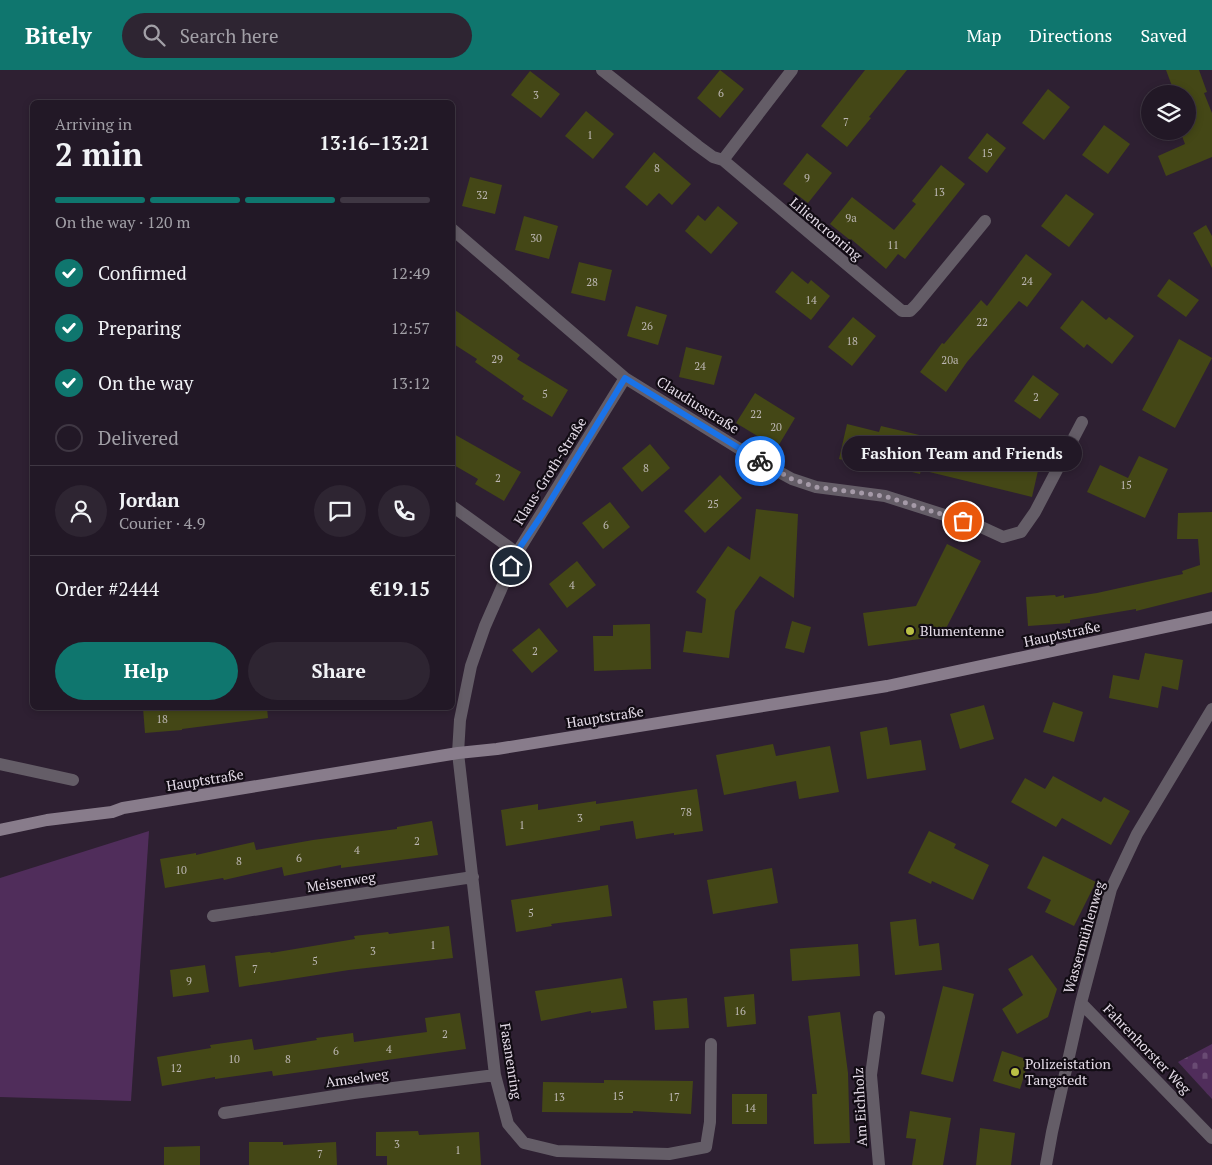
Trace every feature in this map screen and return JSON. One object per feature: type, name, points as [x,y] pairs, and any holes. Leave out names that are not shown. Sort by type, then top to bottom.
[{"type":"street","points":[[602,70],[698,146],[713,157],[723,160],[792,70]]},
{"type":"street","name":"Liliencronring","points":[[723,160],[902,311],[910,311],[916,305],[985,221]]},
{"type":"street","name":"Claudiusstraße","points":[[455,232],[625,378],[759,461],[792,479],[816,487],[884,496],[979,526],[1002,536],[1021,532],[1035,512],[1082,422]]},
{"type":"street","name":"Klaus-Groth-Straße","points":[[458,753],[460,720],[471,666],[485,626],[516,553],[543,513],[625,378]]},
{"type":"street","points":[[455,508],[516,553]]},
{"type":"street","name":"Hauptstraße","points":[[0,830],[47,820],[112,812],[123,808],[458,753],[497,749],[886,686],[1212,616]]},
{"type":"street","name":"Wassermühlenweg","points":[[1046,1165],[1081,1003],[1111,889],[1137,834],[1212,709]]},
{"type":"street","name":"Fasanenring","points":[[458,753],[495,1074],[508,1124],[524,1143],[557,1151],[669,1154],[706,1147],[710,1122],[711,1044]]},
{"type":"street","points":[[0,764],[73,780]]},
{"type":"street","name":"Meisenweg","points":[[213,916],[473,877]]},
{"type":"street","name":"Fahrenhorster Weg","points":[[1081,1003],[1212,1138]]},
{"type":"street","name":"Am Eichholz","points":[[878,1165],[871,1075],[879,1017]]},
{"type":"street","name":"Amselweg","points":[[224,1113],[495,1074]]},
{"type":"green space","points":[[149,831],[131,1101],[0,1097],[0,878]]},
{"type":"green space","points":[[1212,1044],[1212,1099],[1178,1062]]},
{"type":"building","points":[[720,70],[744,89],[720,118],[697,98]]},
{"type":"building","points":[[865,70],[907,70],[847,147],[821,126]]},
{"type":"building","points":[[1166,70],[1199,70],[1207,92],[1204,93],[1212,113],[1212,157],[1166,176],[1158,156],[1185,144],[1183,140],[1196,140],[1196,85],[1172,85]]},
{"type":"building","points":[[530,71],[560,94],[541,118],[511,95]]},
{"type":"building","points":[[1048,89],[1070,107],[1044,140],[1022,123]]},
{"type":"building","points":[[586,111],[614,134],[593,159],[565,136]]},
{"type":"building","points":[[1104,125],[1130,144],[1108,174],[1082,155]]},
{"type":"building","points":[[987,133],[1006,148],[987,173],[968,158]]},
{"type":"building","points":[[654,152],[691,184],[672,205],[659,193],[647,206],[625,187]]},
{"type":"building","points":[[807,153],[832,173],[808,203],[783,184]]},
{"type":"building","points":[[941,165],[965,184],[905,259],[898,254],[886,269],[830,224],[852,197],[894,230],[916,204],[912,201]]},
{"type":"building","points":[[470,177],[502,185],[495,214],[462,206]]},
{"type":"building","points":[[1066,194],[1094,214],[1069,247],[1041,226]]},
{"type":"building","points":[[718,206],[738,223],[711,254],[685,231],[698,215],[705,221]]},
{"type":"building","points":[[524,216],[558,226],[549,259],[515,250]]},
{"type":"building","points":[[1206,225],[1212,236],[1212,268],[1193,233]]},
{"type":"building","points":[[1026,254],[1052,274],[1027,307],[1019,301],[967,362],[946,392],[920,372],[942,343],[944,344],[981,300],[987,306]]},
{"type":"building","points":[[579,262],[612,270],[605,301],[571,293]]},
{"type":"building","points":[[792,271],[808,284],[811,280],[830,296],[811,320],[775,292]]},
{"type":"building","points":[[1169,279],[1199,300],[1186,317],[1157,296]]},
{"type":"building","points":[[1082,300],[1106,320],[1109,317],[1134,336],[1112,364],[1087,344],[1084,348],[1060,328]]},
{"type":"building","points":[[636,306],[667,315],[658,345],[627,336]]},
{"type":"building","points":[[455,310],[520,355],[517,359],[568,390],[552,417],[522,399],[524,396],[475,362],[477,359],[455,345]]},
{"type":"building","points":[[853,317],[876,336],[852,366],[828,347]]},
{"type":"building","points":[[1179,339],[1212,358],[1175,428],[1142,410]]},
{"type":"building","points":[[686,347],[722,356],[714,385],[679,377]]},
{"type":"building","points":[[1033,375],[1059,394],[1040,419],[1014,401]]},
{"type":"building","points":[[755,393],[795,418],[777,448],[736,423]]},
{"type":"building","points":[[847,424],[879,432],[881,426],[945,441],[946,435],[1005,449],[1004,454],[1040,462],[1032,497],[921,470],[920,474],[872,462],[871,467],[839,459]]},
{"type":"building","points":[[455,435],[521,472],[504,501],[475,484],[478,479],[455,466]]},
{"type":"building","points":[[650,444],[670,468],[642,492],[622,468]]},
{"type":"building","points":[[1139,456],[1168,469],[1145,518],[1087,492],[1100,465],[1128,478]]},
{"type":"building","points":[[720,475],[742,498],[705,533],[684,511]]},
{"type":"building","points":[[610,502],[630,527],[603,549],[582,523]]},
{"type":"building","points":[[756,509],[798,514],[794,598],[760,576],[735,611],[729,658],[683,652],[686,631],[702,633],[706,599],[696,592],[728,546],[750,560]]},
{"type":"building","points":[[1212,512],[1212,592],[1136,611],[1136,609],[1070,620],[1070,623],[1028,626],[1026,597],[1055,595],[1056,597],[1064,595],[1064,598],[1097,593],[1183,574],[1182,571],[1200,565],[1198,539],[1177,539],[1178,513]]},
{"type":"building","points":[[947,544],[981,561],[942,636],[868,646],[863,613],[916,606]]},
{"type":"building","points":[[577,561],[596,585],[567,608],[549,584]]},
{"type":"building","points":[[792,621],[811,627],[804,653],[785,648]]},
{"type":"building","points":[[650,624],[651,669],[594,671],[593,636],[613,636],[613,625]]},
{"type":"building","points":[[539,628],[558,651],[532,673],[512,650]]},
{"type":"building","points":[[1145,653],[1183,660],[1178,690],[1162,686],[1158,708],[1109,698],[1113,675],[1139,680]]},
{"type":"building","points":[[1053,702],[1083,712],[1074,742],[1043,732]]},
{"type":"building","points":[[984,705],[994,739],[960,749],[950,714]]},
{"type":"building","points":[[143,710],[267,710],[268,718],[182,730],[145,733]]},
{"type":"building","points":[[887,727],[890,745],[921,740],[926,770],[867,779],[860,732]]},
{"type":"building","points":[[773,744],[776,756],[830,746],[839,792],[799,799],[796,781],[724,795],[716,755]]},
{"type":"building","points":[[1053,776],[1101,802],[1104,797],[1130,811],[1111,845],[1062,818],[1056,827],[1011,802],[1025,778],[1045,789]]},
{"type":"building","points":[[697,789],[703,831],[636,839],[633,821],[600,826],[600,830],[506,846],[501,810],[538,804],[538,810],[596,801],[596,804]]},
{"type":"building","points":[[432,821],[438,855],[341,868],[341,865],[284,876],[282,867],[224,880],[223,878],[165,888],[160,859],[196,853],[196,855],[254,842],[256,850],[397,829],[397,827]]},
{"type":"building","points":[[929,831],[956,844],[954,848],[989,865],[973,900],[932,881],[931,884],[908,873]]},
{"type":"building","points":[[1043,856],[1096,882],[1074,926],[1045,912],[1051,900],[1027,888]]},
{"type":"building","points":[[772,868],[778,903],[713,914],[707,880]]},
{"type":"building","points":[[608,885],[612,916],[551,924],[552,926],[516,932],[511,900]]},
{"type":"building","points":[[916,919],[919,946],[939,943],[942,970],[895,975],[890,922]]},
{"type":"building","points":[[449,926],[453,958],[349,970],[239,987],[235,956],[271,953],[355,939],[354,936],[388,932],[389,934]]},
{"type":"building","points":[[858,944],[860,976],[792,981],[790,949]]},
{"type":"building","points":[[1032,955],[1057,989],[1048,1017],[1017,1034],[1002,1009],[1023,995],[1008,969]]},
{"type":"building","points":[[205,965],[209,992],[173,997],[170,970]]},
{"type":"building","points":[[622,978],[627,1008],[591,1013],[591,1011],[541,1021],[535,991]]},
{"type":"building","points":[[943,986],[974,994],[953,1082],[921,1074]]},
{"type":"building","points":[[754,994],[756,1024],[727,1027],[724,997]]},
{"type":"building","points":[[687,998],[689,1028],[655,1030],[653,1001]]},
{"type":"building","points":[[840,1012],[848,1073],[850,1143],[814,1144],[812,1094],[817,1094],[808,1016]]},
{"type":"building","points":[[460,1013],[466,1049],[273,1076],[272,1071],[215,1079],[215,1077],[162,1086],[157,1057],[211,1048],[210,1045],[252,1039],[254,1050],[353,1033],[354,1042],[427,1032],[425,1018]]},
{"type":"building","points":[[1002,1051],[1029,1060],[1020,1089],[993,1081]]},
{"type":"building","points":[[604,1080],[693,1081],[691,1114],[633,1111],[633,1113],[542,1112],[543,1082],[604,1083]]},
{"type":"building","points":[[732,1094],[767,1094],[767,1124],[732,1124]]},
{"type":"building","points":[[910,1111],[951,1118],[943,1165],[912,1165],[916,1139],[906,1138]]},
{"type":"building","points":[[980,1128],[1015,1133],[1011,1165],[976,1165]]},
{"type":"building","points":[[418,1131],[419,1135],[479,1132],[481,1165],[387,1165],[387,1156],[376,1156],[376,1132]]},
{"type":"building","points":[[249,1142],[283,1142],[283,1145],[336,1142],[337,1165],[249,1165]]},
{"type":"building","points":[[200,1146],[200,1165],[164,1165],[164,1147]]},
{"type":"way so far","points":[[760,461],[792,479],[816,487],[838,488],[884,496],[963,521]]},
{"type":"place","name":"Fashion Team and Friends","points":[[963,521]]},
{"type":"place","name":"Blumentenne","points":[[910,631]]},
{"type":"place","name":"Polizeistation Tangstedt","points":[[1015,1072]]},
{"type":"route","points":[[511,566],[516,553],[543,513],[625,378],[760,461]]}]
